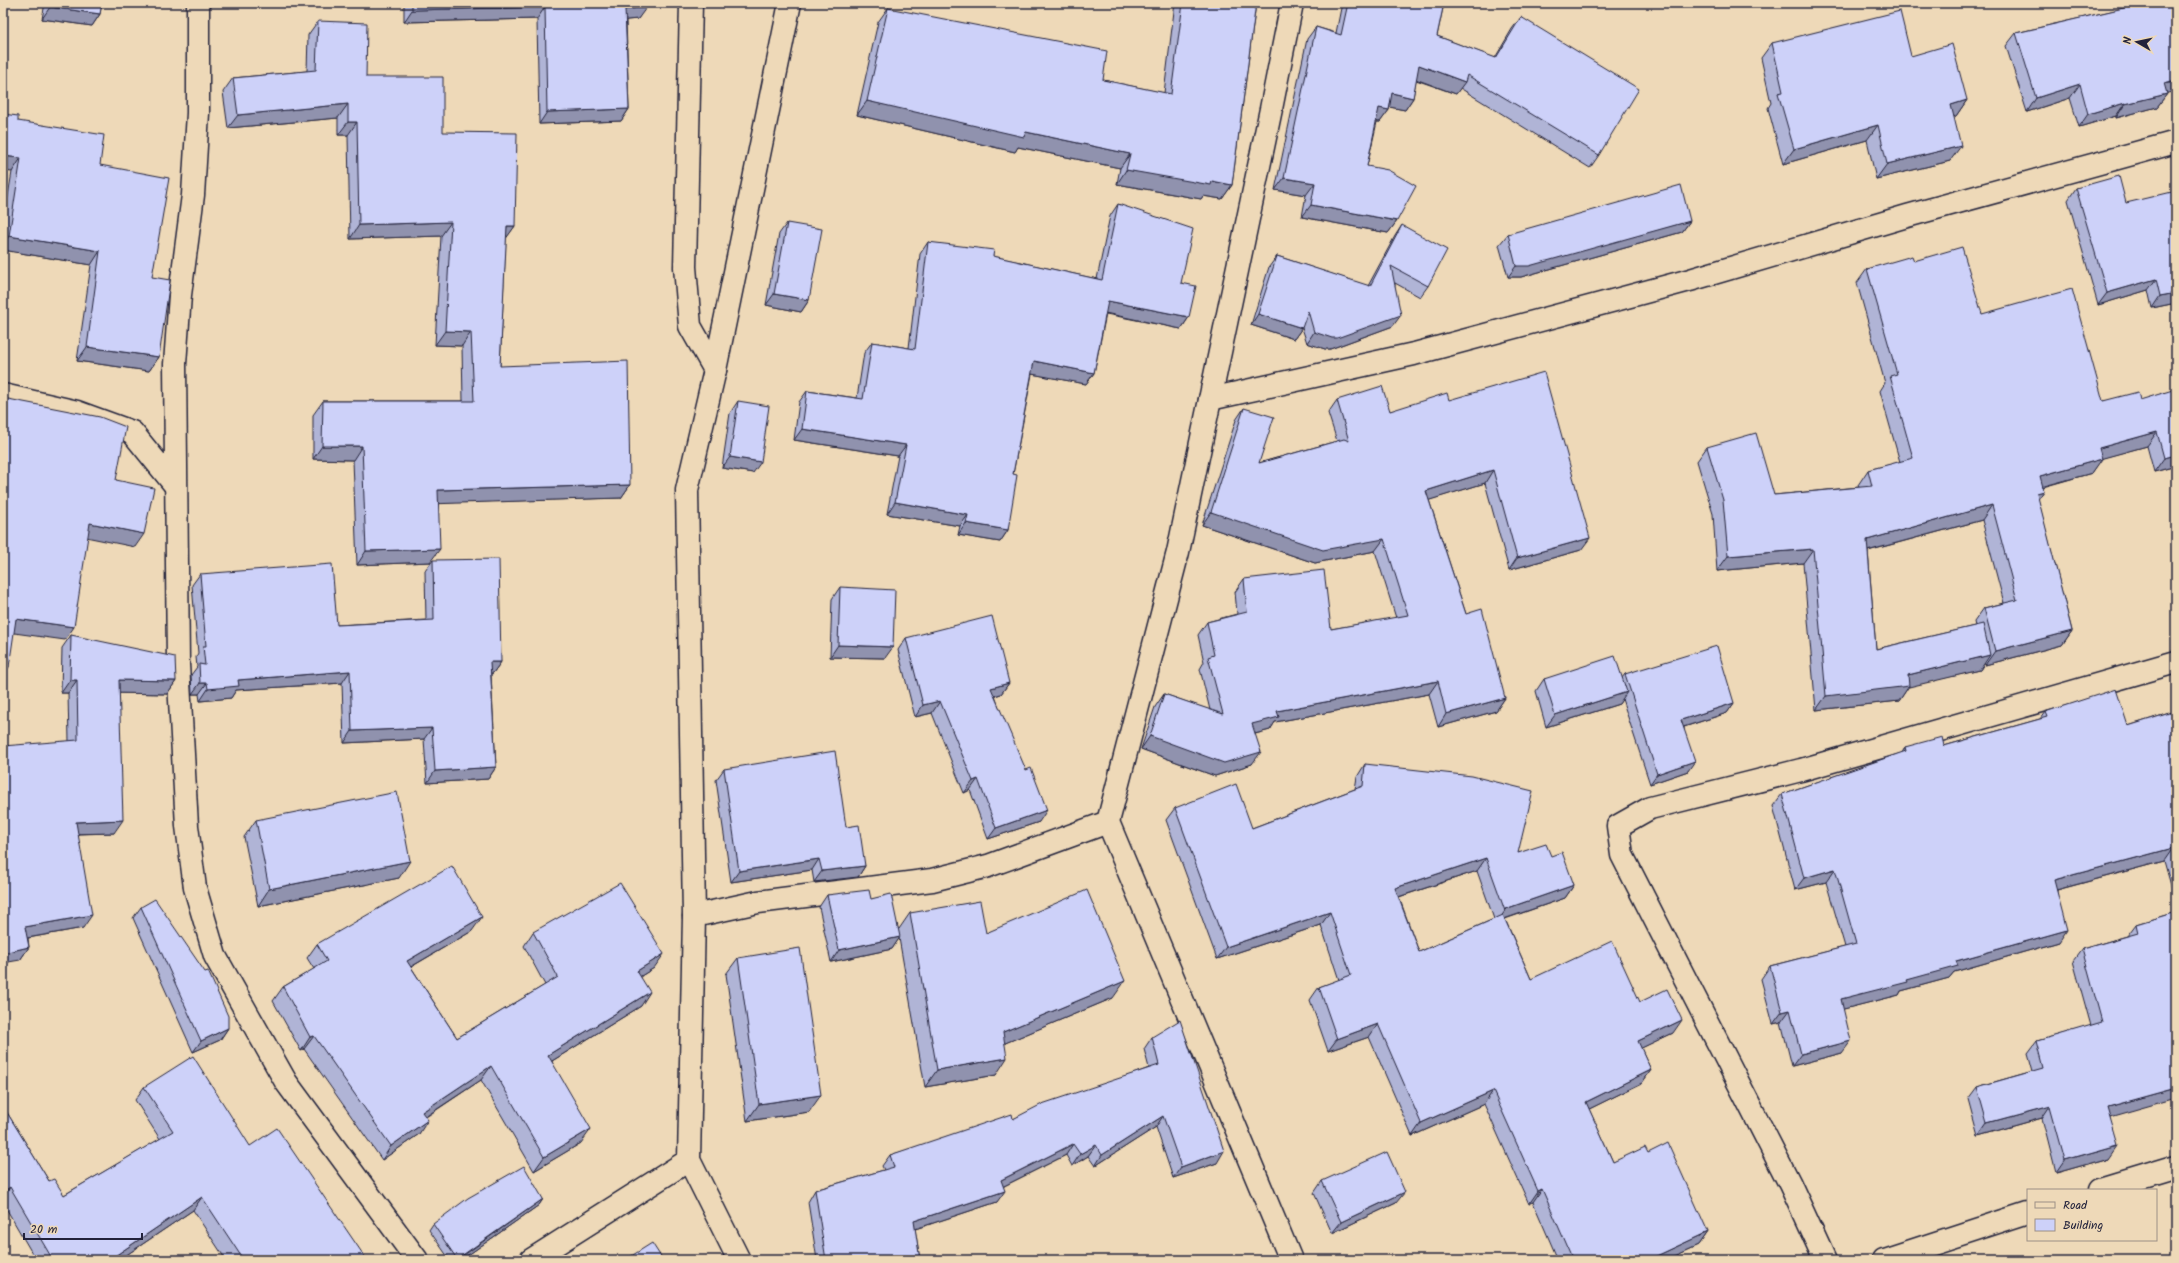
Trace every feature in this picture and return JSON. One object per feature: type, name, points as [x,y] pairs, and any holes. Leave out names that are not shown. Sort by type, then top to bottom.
[{"type":"street","points":[[198,3],[198,113],[193,195],[180,295],[175,364],[175,485],[178,664],[186,826],[195,888],[215,956],[286,1082],[417,1260]]},
{"type":"street","points":[[691,3],[685,267],[690,326],[715,370]]},
{"type":"street","points":[[739,1260],[689,1160],[694,916],[687,490],[715,370],[790,3]]},
{"type":"street","points":[[1290,1260],[1108,822],[1178,552],[1292,3]]},
{"type":"street","points":[[1210,399],[1414,354],[1690,280],[1908,216],[2176,142]]},
{"type":"street","points":[[3,395],[77,412],[132,432],[175,485]]},
{"type":"street","points":[[1825,1260],[1790,1184],[1622,855],[1618,826],[1650,808],[1801,770],[2176,662]]},
{"type":"street","points":[[694,916],[758,902],[932,880],[988,866],[1108,822]]},
{"type":"street","points":[[531,1260],[689,1160]]},
{"type":"street","points":[[2103,1189],[2176,1167]]},
{"type":"street","points":[[1884,1260],[2027,1213]]},
{"type":"building","points":[[51,3],[102,3],[100,14],[50,7]]},
{"type":"building","points":[[412,3],[646,3],[646,8],[625,9],[629,109],[547,112],[545,7],[412,10]]},
{"type":"building","points":[[1183,3],[1256,3],[1232,185],[1212,181],[1211,185],[1126,170],[1130,154],[1026,132],[1024,137],[867,101],[888,8],[1107,51],[1103,80],[1171,94]]},
{"type":"building","points":[[1348,3],[1444,3],[1437,36],[1496,58],[1521,17],[1639,89],[1599,155],[1467,75],[1465,82],[1419,65],[1413,98],[1392,93],[1389,110],[1379,108],[1367,166],[1388,170],[1416,186],[1397,221],[1311,205],[1315,183],[1284,178],[1316,27],[1341,35]]},
{"type":"building","points":[[2145,3],[2176,3],[2176,80],[2164,83],[2167,94],[2125,103],[2088,114],[2080,84],[2036,98],[2016,33]]},
{"type":"building","points":[[1900,11],[1911,56],[1952,44],[1967,100],[1951,105],[1961,146],[1887,164],[1878,125],[1794,149],[1778,93],[1783,92],[1772,43]]},
{"type":"building","points":[[318,21],[367,23],[366,77],[443,77],[443,132],[517,133],[515,226],[507,226],[500,366],[628,361],[630,485],[438,490],[440,549],[366,551],[362,446],[322,446],[323,401],[474,401],[471,332],[445,331],[451,222],[359,225],[357,122],[348,122],[348,104],[238,115],[233,78],[316,70]]},
{"type":"building","points":[[3,114],[18,116],[18,121],[104,135],[100,165],[169,178],[152,277],[170,280],[159,357],[87,347],[100,251],[9,236],[21,158],[3,156]]},
{"type":"building","points":[[2119,176],[2126,203],[2176,191],[2176,293],[2160,296],[2156,279],[2107,293],[2076,188]]},
{"type":"building","points":[[1681,185],[1690,221],[1529,266],[1516,266],[1508,234]]},
{"type":"building","points":[[1118,204],[1193,229],[1181,283],[1196,286],[1189,317],[1108,301],[1094,373],[1034,361],[1013,474],[1017,475],[1008,530],[966,523],[968,515],[895,502],[906,445],[802,429],[807,391],[863,399],[872,342],[915,349],[928,242],[994,250],[993,256],[1102,280]]},
{"type":"building","points":[[787,223],[822,229],[809,300],[774,294]]},
{"type":"building","points":[[1402,225],[1447,250],[1428,286],[1391,266],[1401,315],[1337,338],[1332,338],[1314,332],[1308,311],[1302,328],[1258,314],[1277,256],[1370,286]]},
{"type":"building","points":[[1962,247],[1982,314],[2072,289],[2103,401],[2138,392],[2140,400],[2176,389],[2176,455],[2164,458],[2157,432],[2099,448],[2102,459],[2040,476],[2044,491],[2037,493],[2072,631],[1995,651],[1984,608],[2017,600],[1992,505],[1867,540],[1876,649],[1983,624],[1990,655],[1908,675],[1909,686],[1826,696],[1813,549],[1728,556],[1723,500],[1707,447],[1756,433],[1774,495],[1872,486],[1868,470],[1913,458],[1890,376],[1897,374],[1867,269],[1912,256],[1914,261]]},
{"type":"building","points":[[1544,372],[1590,538],[1517,558],[1493,470],[1426,491],[1466,614],[1482,609],[1505,698],[1446,714],[1438,681],[1277,711],[1279,717],[1252,724],[1261,752],[1224,763],[1150,736],[1164,694],[1223,714],[1208,657],[1214,655],[1207,622],[1247,612],[1244,579],[1324,570],[1331,629],[1408,615],[1384,539],[1323,550],[1211,512],[1244,408],[1274,417],[1259,463],[1344,439],[1349,441],[1337,400],[1382,386],[1390,411],[1447,393],[1449,400]]},
{"type":"building","points":[[3,398],[100,417],[126,427],[116,480],[154,488],[144,534],[90,523],[74,627],[16,619],[9,667],[3,666]]},
{"type":"building","points":[[738,401],[769,406],[761,462],[730,457]]},
{"type":"building","points":[[499,559],[501,662],[490,662],[496,767],[435,771],[432,728],[352,731],[350,671],[238,680],[239,686],[208,689],[207,683],[200,683],[199,664],[205,665],[203,646],[206,646],[200,574],[332,564],[337,625],[434,620],[433,560]]},
{"type":"building","points":[[840,587],[895,590],[893,647],[838,645]]},
{"type":"building","points":[[992,616],[1009,683],[991,688],[1026,770],[1031,768],[1047,810],[996,828],[978,779],[973,781],[940,701],[923,705],[906,638]]},
{"type":"building","points":[[71,635],[175,657],[176,681],[119,680],[123,820],[76,822],[92,915],[25,927],[29,947],[3,953],[3,746],[78,740],[77,680],[70,680]]},
{"type":"building","points":[[1717,646],[1734,703],[1681,720],[1695,761],[1657,774],[1625,674]]},
{"type":"building","points":[[1615,656],[1627,692],[1555,715],[1544,679]]},
{"type":"building","points":[[2116,689],[2128,726],[2176,711],[2176,860],[2173,848],[2054,880],[2067,930],[1956,961],[1958,966],[1907,980],[1908,982],[1841,999],[1851,1041],[1801,1054],[1790,1010],[1782,1012],[1770,966],[1856,944],[1835,869],[1804,878],[1782,794],[1906,751],[1905,747],[1942,737],[1944,746],[2047,717],[2045,712]]},
{"type":"building","points":[[835,751],[846,827],[859,825],[865,866],[822,871],[819,859],[739,871],[724,769]]},
{"type":"building","points":[[1365,764],[1472,776],[1533,791],[1518,853],[1546,844],[1551,856],[1562,852],[1574,885],[1505,909],[1505,911],[1486,858],[1395,888],[1419,952],[1503,915],[1531,979],[1612,941],[1640,1002],[1667,989],[1682,1020],[1638,1041],[1651,1070],[1586,1102],[1613,1162],[1645,1147],[1648,1153],[1668,1143],[1708,1232],[1650,1259],[1651,1260],[1573,1260],[1542,1189],[1538,1191],[1493,1091],[1421,1123],[1378,1024],[1337,1039],[1319,987],[1351,975],[1330,912],[1226,947],[1175,808],[1236,784],[1252,828],[1363,786]]},
{"type":"building","points":[[397,792],[410,861],[269,889],[256,820]]},
{"type":"building","points":[[452,866],[482,917],[407,961],[457,1038],[558,977],[533,932],[620,883],[664,954],[637,971],[650,992],[548,1055],[591,1129],[544,1157],[491,1066],[422,1112],[428,1120],[391,1146],[314,1036],[310,1037],[283,987],[327,961],[317,944]]},
{"type":"building","points":[[869,890],[871,899],[891,894],[900,937],[839,950],[827,895]]},
{"type":"building","points":[[1087,890],[1125,981],[1003,1032],[1007,1058],[937,1070],[910,913],[980,901],[986,933]]},
{"type":"building","points":[[155,899],[205,972],[208,971],[228,1016],[228,1028],[201,1041],[141,907]]},
{"type":"building","points":[[2176,912],[2176,1088],[2107,1107],[2118,1145],[2065,1160],[2050,1106],[1987,1123],[1977,1087],[2044,1068],[2037,1041],[2102,1022],[2082,949],[2138,933],[2136,924]]},
{"type":"building","points":[[800,948],[821,1095],[759,1104],[738,958]]},
{"type":"building","points":[[1180,1020],[1224,1151],[1181,1167],[1163,1116],[1102,1155],[1096,1145],[1080,1154],[1073,1144],[1001,1180],[1005,1191],[914,1221],[920,1260],[826,1260],[815,1190],[894,1167],[890,1155],[1012,1114],[1013,1119],[1042,1104],[1159,1065],[1152,1037]]},
{"type":"building","points":[[193,1056],[250,1146],[277,1128],[367,1260],[235,1260],[241,1256],[202,1197],[109,1260],[53,1260],[10,1187],[3,1192],[3,1106],[49,1181],[54,1179],[64,1195],[173,1131],[144,1087]]},
{"type":"building","points":[[1387,1152],[1405,1192],[1341,1222],[1322,1181]]},
{"type":"building","points":[[524,1166],[543,1199],[457,1259],[433,1224],[468,1198]]},
{"type":"building","points":[[652,1243],[663,1260],[625,1260]]}]
